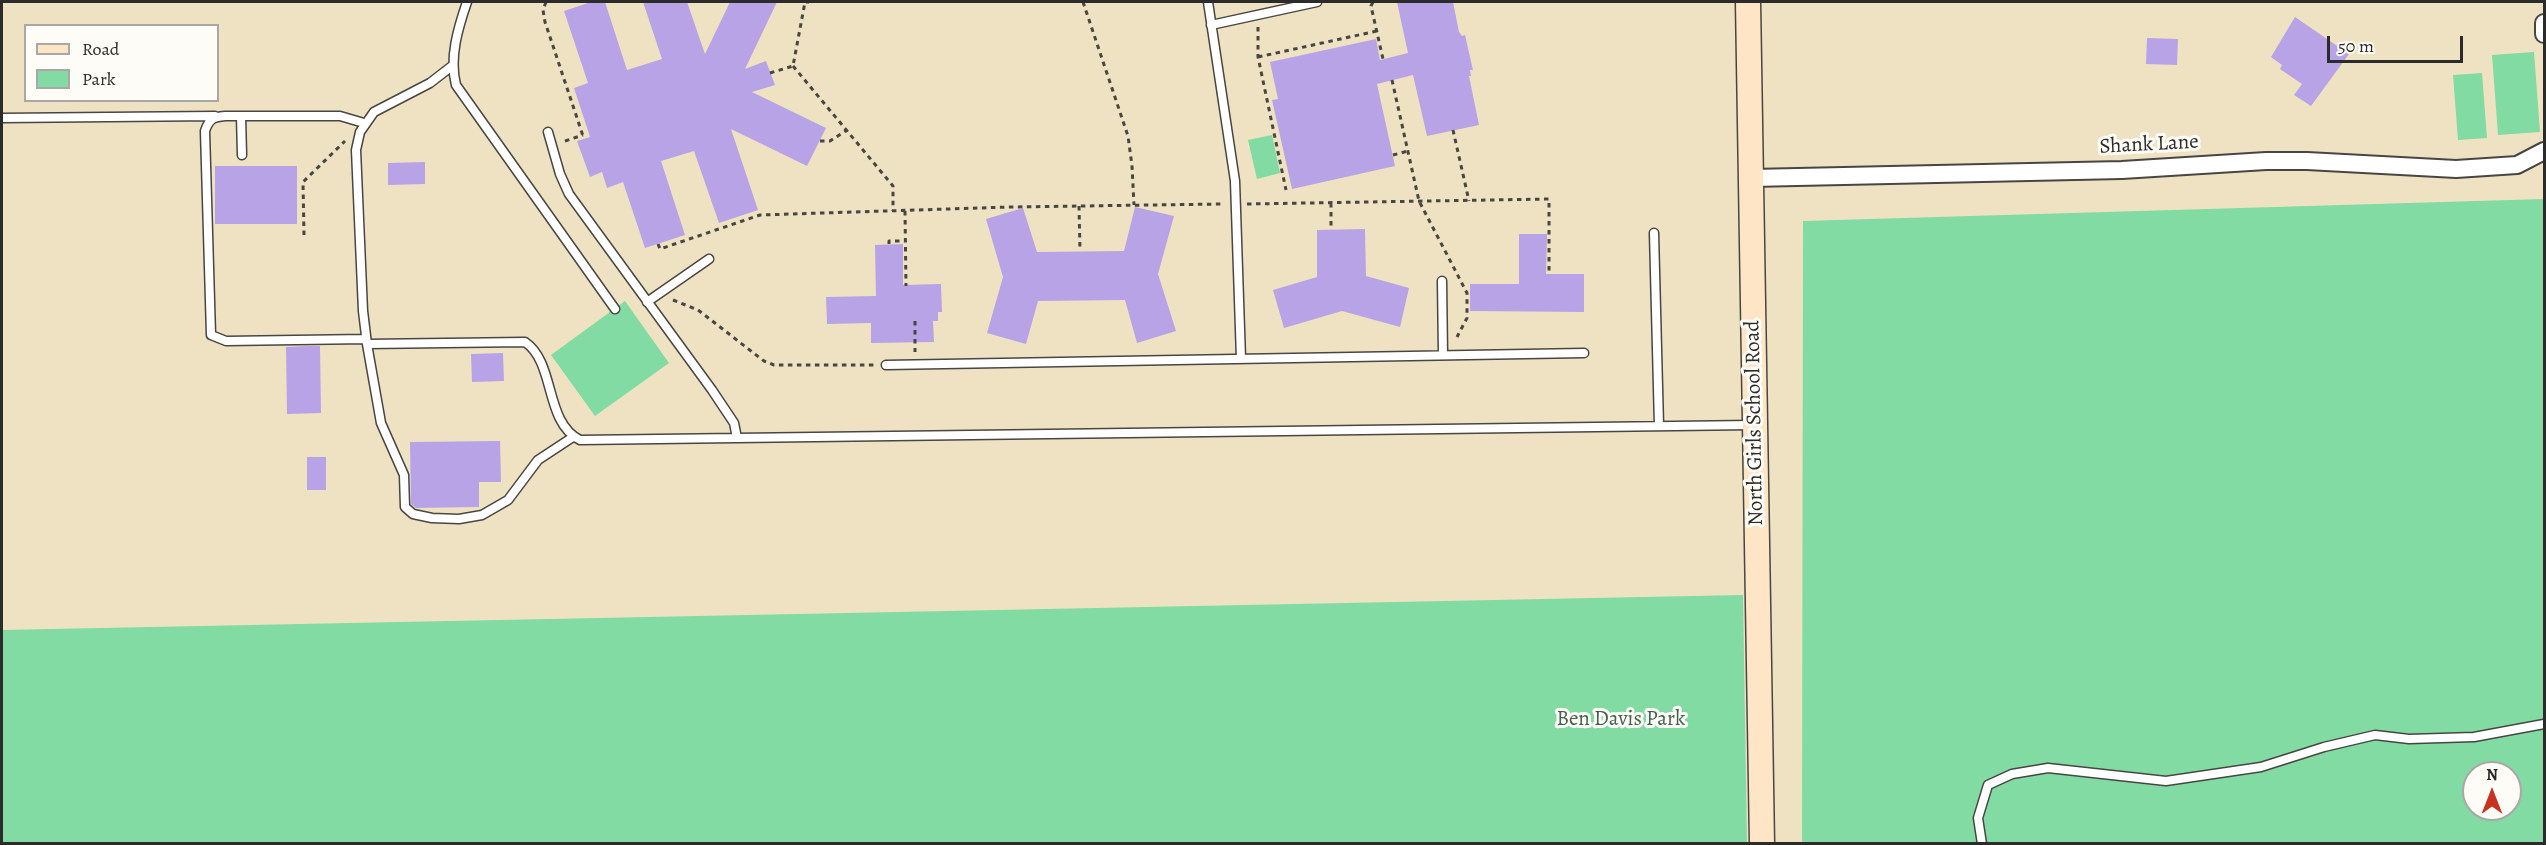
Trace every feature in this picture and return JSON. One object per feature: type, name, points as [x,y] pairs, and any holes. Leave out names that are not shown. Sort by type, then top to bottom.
[{"type":"main road","name":"North Girls School Road","points":[[1748,2],[1762,843]]},
{"type":"street","points":[[2544,23],[2544,34]]},
{"type":"street","name":"Shank Lane","points":[[1751,178],[2122,170],[2265,161],[2456,169],[2517,165],[2544,151]]},
{"type":"lane","points":[[467,2],[452,66],[460,93],[615,309]]},
{"type":"lane","points":[[1208,2],[1228,124],[1236,204],[1240,359]]},
{"type":"lane","points":[[1212,25],[1317,2]]},
{"type":"lane","points":[[452,66],[430,83],[374,112],[364,123],[357,140],[356,171],[366,341],[381,423],[404,475],[405,507],[421,516],[459,519],[471,518],[494,509],[515,492],[538,460],[573,437]]},
{"type":"lane","points":[[225,116],[214,117],[208,122],[205,131],[209,331],[211,335],[226,341],[525,342],[536,352],[563,427],[573,437],[580,440],[1755,425]]},
{"type":"lane","points":[[241,116],[242,155]]},
{"type":"lane","points":[[2,118],[340,116],[364,123]]},
{"type":"lane","points":[[548,132],[560,174],[569,194],[734,423],[736,438]]},
{"type":"lane","points":[[1654,233],[1659,426]]},
{"type":"lane","points":[[647,302],[709,259]]},
{"type":"lane","points":[[1442,281],[1443,355]]},
{"type":"lane","points":[[886,365],[1584,353]]},
{"type":"lane","points":[[1982,843],[1978,818],[1988,785],[2012,774],[2048,768],[2166,781],[2261,767],[2324,747],[2374,735],[2409,739],[2474,737],[2544,724]]},
{"type":"path","points":[[546,2],[543,10],[545,22],[584,137],[552,145]]},
{"type":"path","points":[[793,66],[806,2]]},
{"type":"path","points":[[1083,2],[1128,136],[1134,205]]},
{"type":"path","points":[[1373,2],[1371,6],[1383,59]]},
{"type":"path","points":[[1259,15],[1256,44],[1258,57],[1286,190]]},
{"type":"path","points":[[1258,57],[1377,31]]},
{"type":"path","points":[[770,73],[793,66]]},
{"type":"path","points":[[793,66],[893,186],[893,211]]},
{"type":"path","points":[[1392,80],[1419,201],[1467,293],[1467,318],[1459,334],[1443,355]]},
{"type":"path","points":[[304,236],[303,182],[364,123]]},
{"type":"path","points":[[820,141],[830,141],[847,130]]},
{"type":"path","points":[[1453,130],[1469,201]]},
{"type":"path","points":[[1393,155],[1408,151]]},
{"type":"path","points":[[297,192],[303,192]]},
{"type":"path","points":[[658,244],[660,249],[760,215],[1079,206],[1549,199],[1549,274]]},
{"type":"path","points":[[1331,203],[1331,229]]},
{"type":"path","points":[[1079,206],[1080,251]]},
{"type":"path","points":[[905,211],[906,286]]},
{"type":"path","points":[[889,244],[889,241],[905,241]]},
{"type":"path","points":[[647,302],[667,300],[686,304],[698,310],[764,361],[774,365],[886,365]]},
{"type":"path","points":[[915,321],[916,364]]},
{"type":"green space","points":[[2534,52],[2540,132],[2498,135],[2492,55]]},
{"type":"green space","points":[[2482,73],[2487,138],[2458,140],[2453,75]]},
{"type":"green space","points":[[1272,135],[1280,173],[1257,179],[1248,140]]},
{"type":"green space","points":[[2544,199],[2544,843],[1802,844],[1803,221]]},
{"type":"green space","points":[[625,301],[669,363],[595,416],[551,355]]},
{"type":"green space","name":"Ben Davis Park","points":[[1743,595],[1747,843],[2,843],[2,630]]},
{"type":"building","points":[[591,2],[605,2],[627,70],[662,59],[643,2],[687,2],[705,54],[730,2],[777,2],[745,69],[766,61],[775,85],[752,92],[826,128],[807,166],[731,129],[758,210],[719,223],[694,151],[661,161],[685,235],[645,248],[623,182],[607,188],[602,172],[590,177],[577,141],[590,137],[574,88],[588,83],[564,11]]},
{"type":"building","points":[[1397,2],[1453,2],[1459,32],[1462,36],[1465,35],[1473,70],[1470,70],[1471,76],[1469,76],[1479,125],[1427,136],[1413,75],[1377,84],[1395,166],[1292,189],[1272,100],[1278,99],[1270,62],[1376,39],[1380,60],[1408,53]]},
{"type":"building","points":[[2295,17],[2349,54],[2311,106],[2294,95],[2302,84],[2280,69],[2282,65],[2271,57]]},
{"type":"building","points":[[2147,38],[2178,39],[2177,65],[2146,64]]},
{"type":"building","points":[[425,162],[425,184],[388,185],[388,163]]},
{"type":"building","points":[[215,166],[297,166],[297,224],[215,224]]},
{"type":"building","points":[[1135,207],[1174,216],[1158,274],[1176,331],[1137,343],[1125,300],[1038,301],[1026,344],[987,333],[1003,277],[986,219],[1023,208],[1037,252],[1124,251]]},
{"type":"building","points":[[1365,229],[1366,276],[1409,288],[1400,327],[1342,311],[1284,328],[1273,290],[1317,277],[1317,230]]},
{"type":"building","points":[[1519,234],[1547,234],[1546,274],[1584,274],[1584,312],[1470,311],[1470,284],[1519,284]]},
{"type":"building","points":[[903,244],[903,285],[941,284],[942,312],[938,312],[938,321],[933,321],[934,342],[871,343],[871,323],[827,324],[826,297],[876,296],[875,245]]},
{"type":"building","points":[[320,346],[321,413],[287,414],[286,347]]},
{"type":"building","points":[[503,353],[504,381],[472,382],[471,354]]},
{"type":"building","points":[[500,441],[501,482],[479,482],[479,507],[416,508],[411,504],[410,442]]},
{"type":"building","points":[[307,457],[326,457],[326,490],[307,490]]}]
